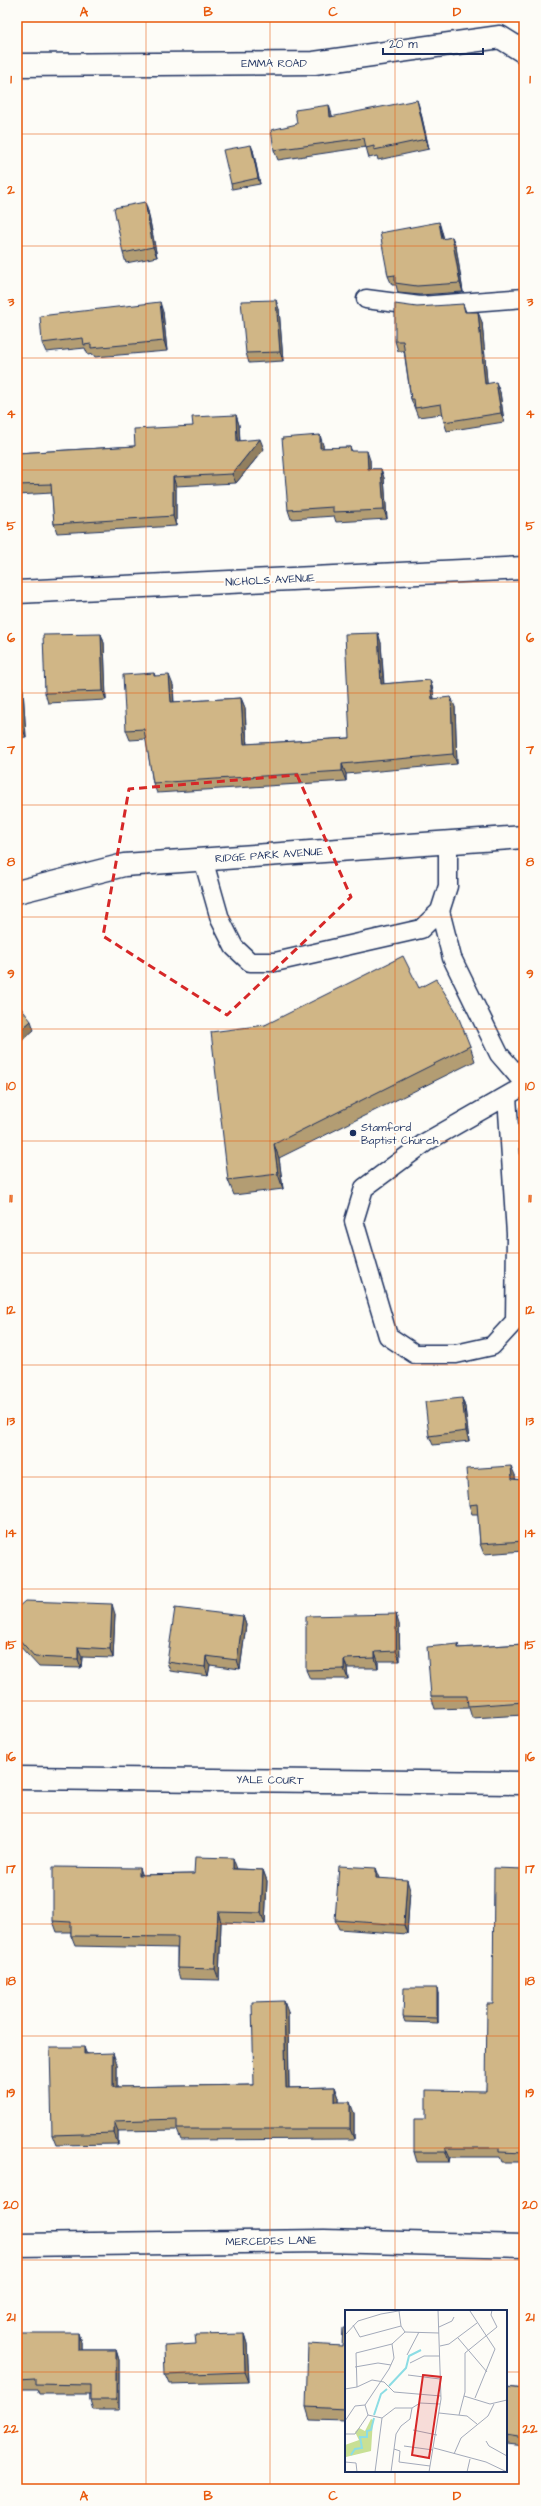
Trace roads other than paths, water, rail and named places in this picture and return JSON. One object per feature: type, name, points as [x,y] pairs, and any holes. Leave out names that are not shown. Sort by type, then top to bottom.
[{"type":"street","name":"EMMA ROAD","points":[[17,65],[314,63],[500,37],[524,52]]},
{"type":"street","name":"NICHOLS AVENUE","points":[[17,592],[524,568]]},
{"type":"street","name":"RIDGE PARK AVENUE","points":[[17,892],[124,865],[524,837]]},
{"type":"street","name":"YALE COURT","points":[[17,1778],[524,1783]]},
{"type":"street","name":"MERCEDES LANE","points":[[17,2245],[324,2241],[524,2246]]},
{"type":"lane","points":[[366,299],[420,306],[524,298]]},
{"type":"lane","points":[[203,859],[220,919],[234,947],[250,962],[275,962],[421,929],[440,911],[448,886],[448,843]]},
{"type":"lane","points":[[440,911],[455,965],[498,1054],[524,1085],[426,1142],[364,1188],[354,1221],[388,1336],[415,1354],[456,1354],[492,1346],[515,1321],[516,1234],[507,1096]]},
{"type":"place","name":"Stamford Baptist Church","points":[[353,1133]]}]
